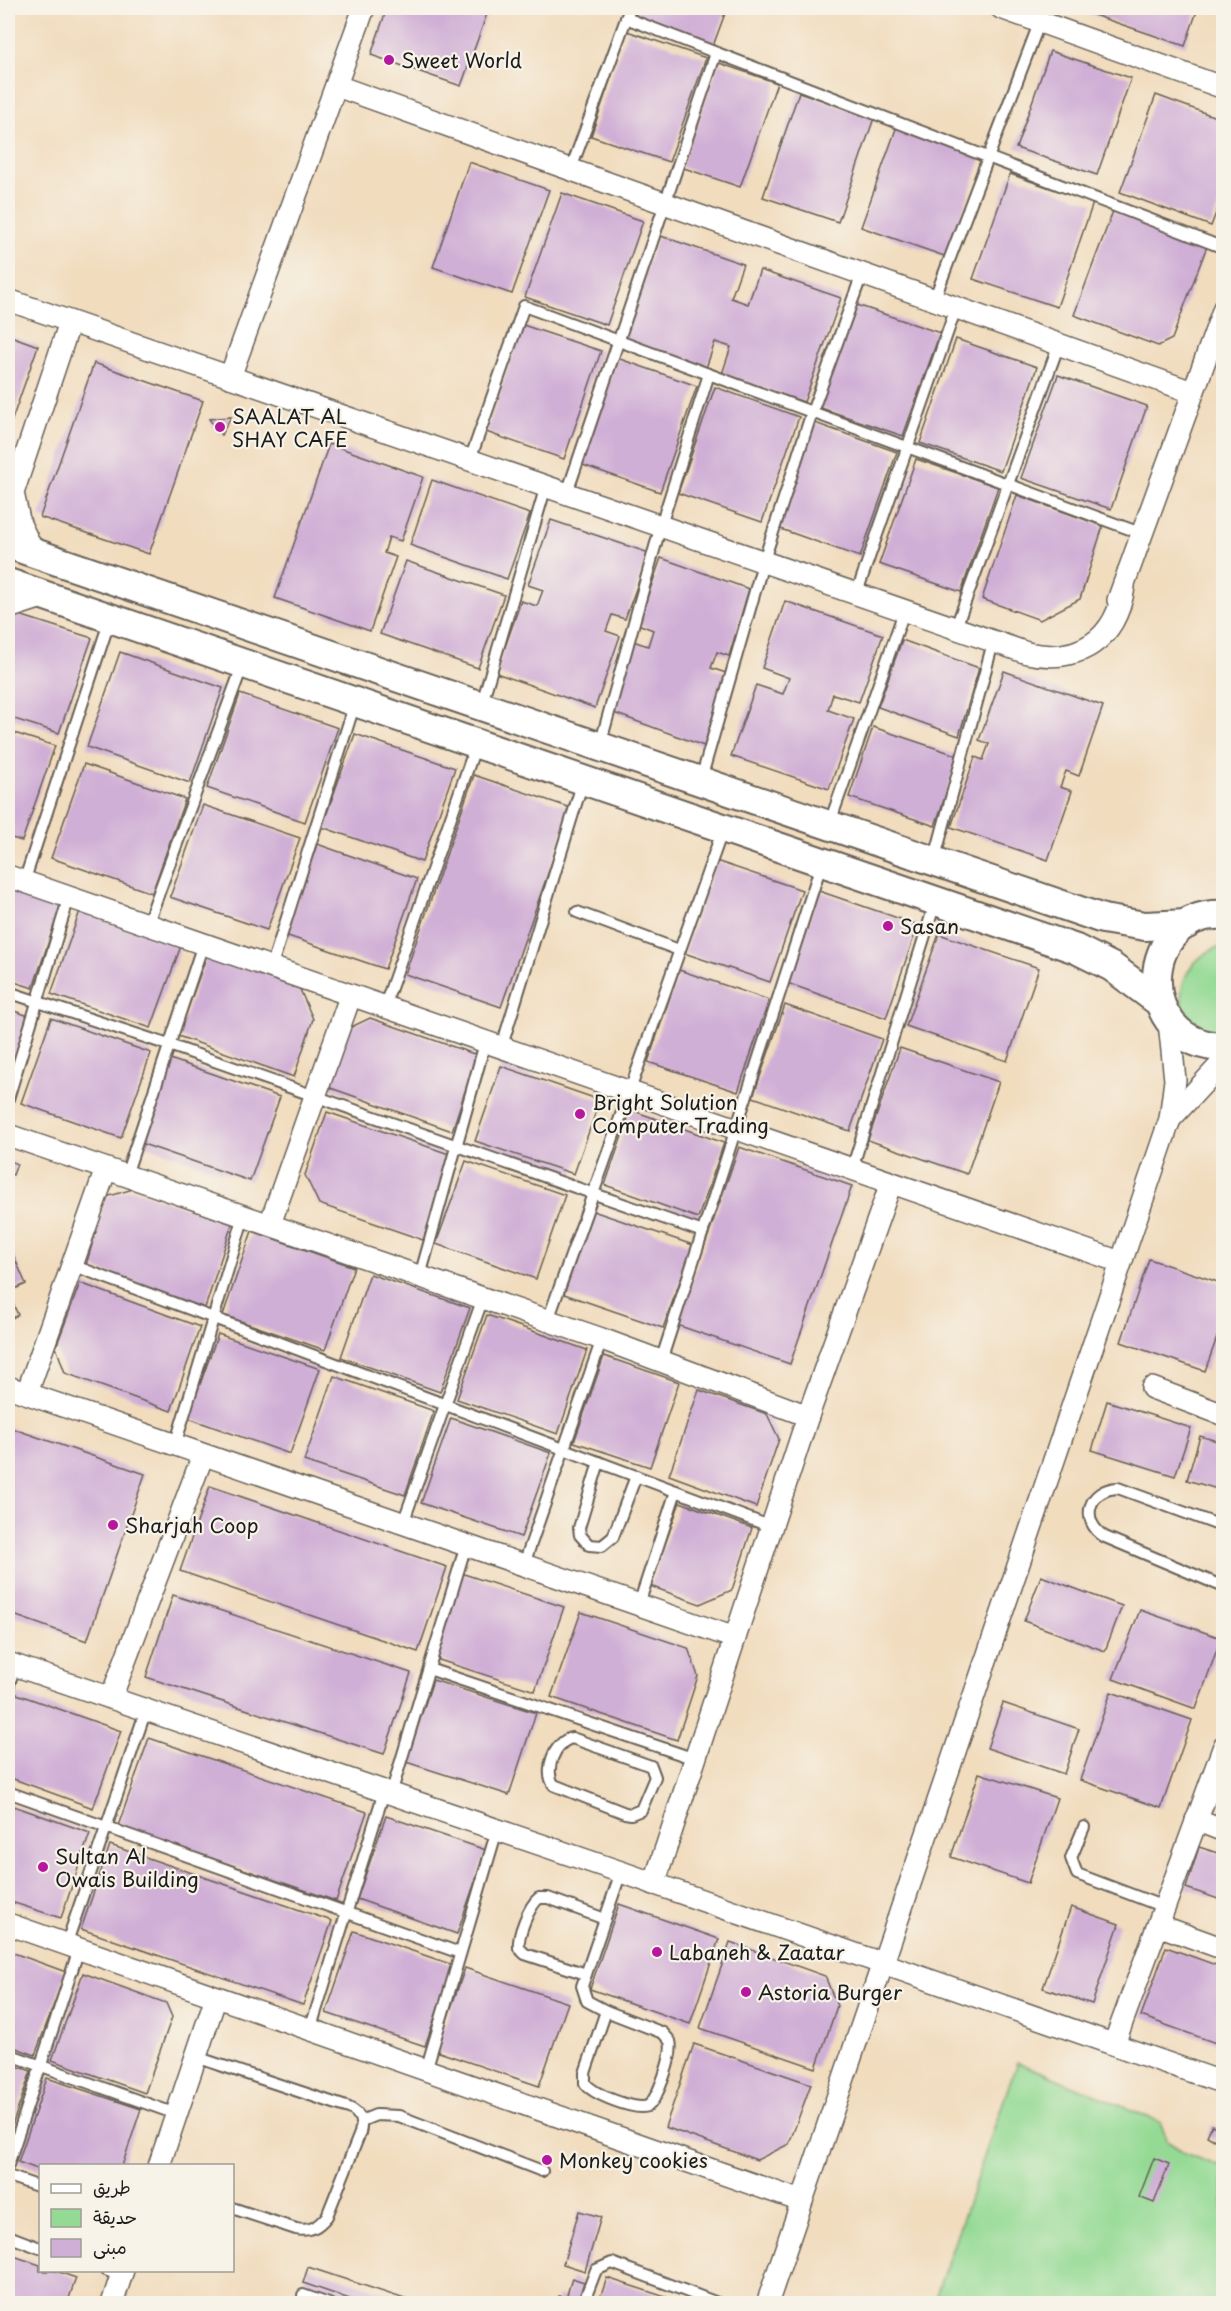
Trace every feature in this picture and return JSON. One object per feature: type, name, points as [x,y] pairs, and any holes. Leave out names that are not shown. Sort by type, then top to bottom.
[{"type":"main road","points":[[21,549],[1103,919],[1145,926],[1210,914]]},
{"type":"main road","points":[[8,583],[1095,957],[1128,978],[1164,1012],[1181,1034],[1196,1042],[1224,1047]]},
{"type":"main road","points":[[482,746],[506,742],[524,743],[582,763],[593,758],[599,748]]},
{"type":"main road","points":[[1164,1012],[1155,980],[1159,958],[1166,945],[1210,914]]},
{"type":"street","points":[[230,377],[364,8]]},
{"type":"street","points":[[1001,8],[1042,14],[1224,88]]},
{"type":"street","points":[[337,86],[1192,392]]},
{"type":"street","points":[[8,300],[956,627],[1002,642],[1042,647],[1064,642],[1085,633],[1108,613],[1124,588],[1192,392],[1224,308]]},
{"type":"street","points":[[21,549],[20,524],[10,495],[70,322]]},
{"type":"street","points":[[8,608],[45,596]]},
{"type":"street","points":[[16,879],[350,997],[1120,1262]]},
{"type":"street","points":[[270,1224],[350,997]]},
{"type":"street","points":[[767,2304],[1170,1119],[1174,1070],[1164,1012]]},
{"type":"street","points":[[1170,1119],[1224,1061]]},
{"type":"street","points":[[8,1136],[549,1320],[808,1416]]},
{"type":"street","points":[[116,1172],[72,1264],[17,1390],[735,1638]]},
{"type":"street","points":[[654,1884],[808,1416],[891,1183]]},
{"type":"street","points":[[1152,1388],[1224,1415]]},
{"type":"street","points":[[111,1698],[203,1455]]},
{"type":"street","points":[[11,1664],[621,1872],[1224,2084]]},
{"type":"street","points":[[1114,2044],[1224,1746]]},
{"type":"street","points":[[1196,1820],[1224,1831]]},
{"type":"street","points":[[1161,1916],[1224,1949]]},
{"type":"street","points":[[8,1924],[801,2201]]},
{"type":"street","points":[[160,2164],[216,1997]]},
{"type":"street","points":[[112,2304],[117,2272]]},
{"type":"lane","points":[[571,169],[628,13],[716,53],[1224,248]]},
{"type":"lane","points":[[934,300],[1042,14]]},
{"type":"lane","points":[[567,493],[716,53]]},
{"type":"lane","points":[[700,782],[764,560],[812,412],[862,274]]},
{"type":"lane","points":[[470,460],[524,306],[1143,534]]},
{"type":"lane","points":[[857,592],[956,308]]},
{"type":"lane","points":[[956,627],[1059,344]]},
{"type":"lane","points":[[599,748],[661,525],[709,374]]},
{"type":"lane","points":[[481,706],[546,486]]},
{"type":"lane","points":[[829,826],[905,609]]},
{"type":"lane","points":[[16,879],[110,618]]},
{"type":"lane","points":[[934,861],[1002,642]]},
{"type":"lane","points":[[147,925],[243,664]]},
{"type":"lane","points":[[271,968],[355,702]]},
{"type":"lane","points":[[384,1008],[482,746]]},
{"type":"lane","points":[[420,1276],[457,1145],[583,780]]},
{"type":"lane","points":[[549,1320],[723,828]]},
{"type":"lane","points":[[661,1361],[822,862]]},
{"type":"lane","points":[[8,1099],[69,897]]},
{"type":"lane","points":[[852,1169],[935,901]]},
{"type":"lane","points":[[577,912],[679,950]]},
{"type":"lane","points":[[116,1172],[169,1044],[202,944]]},
{"type":"lane","points":[[8,992],[169,1044],[702,1232]]},
{"type":"lane","points":[[175,1445],[244,1216]]},
{"type":"lane","points":[[72,1264],[772,1527]]},
{"type":"lane","points":[[404,1523],[483,1298]]},
{"type":"lane","points":[[524,1564],[602,1339]]},
{"type":"lane","points":[[599,1462],[579,1528],[580,1535],[589,1545],[602,1546],[613,1537],[636,1476]]},
{"type":"lane","points":[[1224,1527],[1118,1488],[1107,1489],[1098,1494],[1091,1502],[1088,1512],[1096,1531],[1105,1537],[1224,1587]]},
{"type":"lane","points":[[639,1604],[676,1491]]},
{"type":"lane","points":[[310,2030],[347,1912],[429,1669],[466,1545]]},
{"type":"lane","points":[[8,1688],[11,1664]]},
{"type":"lane","points":[[429,1669],[695,1759]]},
{"type":"lane","points":[[8,2165],[40,2066],[107,1827],[146,1710]]},
{"type":"lane","points":[[572,1737],[639,1760],[651,1766],[656,1777],[641,1810],[631,1814],[558,1788],[550,1780],[549,1774],[559,1745],[572,1737]]},
{"type":"lane","points":[[639,1760],[646,1742]]},
{"type":"lane","points":[[8,1791],[460,1953]]},
{"type":"lane","points":[[1084,1827],[1071,1858],[1077,1874],[1161,1916]]},
{"type":"lane","points":[[426,2070],[497,1830]]},
{"type":"lane","points":[[606,2011],[585,2073],[585,2083],[592,2090],[634,2108],[648,2106],[655,2099],[670,2057],[670,2042],[663,2033],[591,2005],[583,1996],[582,1986],[621,1872]]},
{"type":"lane","points":[[586,1974],[525,1954],[519,1948],[519,1940],[533,1905],[543,1897],[605,1918]]},
{"type":"lane","points":[[8,2055],[176,2114]]},
{"type":"lane","points":[[196,2057],[349,2108],[355,2111],[361,2121],[360,2133],[327,2216],[317,2227],[296,2229],[234,2209]]},
{"type":"lane","points":[[361,2121],[376,2115],[399,2116],[542,2171]]},
{"type":"lane","points":[[8,2176],[39,2187]]},
{"type":"lane","points":[[8,2236],[39,2248]]},
{"type":"lane","points":[[586,2296],[596,2270],[612,2264],[720,2304]]},
{"type":"lane","points":[[303,2295],[329,2304]]},
{"type":"green space","points":[[1223,946],[1223,1039],[1202,1031],[1190,1021],[1181,996],[1183,983],[1198,960],[1209,951]]},
{"type":"green space","points":[[1017,2062],[1160,2122],[1168,2142],[1187,2154],[1223,2168],[1223,2303],[933,2304]]},
{"type":"building","points":[[387,8],[489,8],[461,86],[371,55]]},
{"type":"building","points":[[638,8],[727,8],[713,46],[634,19]]},
{"type":"building","points":[[1083,8],[1198,8],[1185,46],[1082,11]]},
{"type":"building","points":[[627,31],[706,58],[669,162],[591,136]]},
{"type":"building","points":[[1050,51],[1131,78],[1097,175],[1016,148]]},
{"type":"building","points":[[719,63],[777,83],[740,187],[681,167]]},
{"type":"building","points":[[799,92],[874,118],[838,222],[763,197]]},
{"type":"building","points":[[1156,95],[1224,120],[1224,192],[1211,226],[1120,192]]},
{"type":"building","points":[[897,126],[982,156],[947,257],[861,227]]},
{"type":"building","points":[[469,162],[549,190],[512,294],[433,267]]},
{"type":"building","points":[[1010,174],[1093,203],[1057,307],[973,279]]},
{"type":"building","points":[[562,193],[643,221],[607,325],[525,297]]},
{"type":"building","points":[[1113,211],[1207,246],[1172,339],[1158,346],[1074,315]]},
{"type":"building","points":[[658,235],[743,264],[731,298],[748,304],[760,270],[841,298],[804,402],[722,374],[731,347],[715,342],[706,368],[621,338]]},
{"type":"building","points":[[854,304],[940,333],[903,436],[818,407]]},
{"type":"building","points":[[523,325],[601,351],[564,459],[486,432]]},
{"type":"building","points":[[8,335],[38,346],[8,431]]},
{"type":"building","points":[[956,339],[1037,367],[1001,471],[920,443]]},
{"type":"building","points":[[617,358],[697,386],[660,492],[580,464]]},
{"type":"building","points":[[94,363],[203,401],[149,554],[40,517]]},
{"type":"building","points":[[1058,375],[1147,406],[1111,509],[1021,478]]},
{"type":"building","points":[[715,387],[799,417],[762,522],[678,493]]},
{"type":"building","name":"SAALAT AL SHAY CAFE","points":[[231,417],[221,435],[209,419]]},
{"type":"building","points":[[812,422],[897,452],[860,557],[775,527]]},
{"type":"building","points":[[329,444],[423,477],[401,541],[389,537],[384,553],[396,557],[370,631],[275,598]]},
{"type":"building","points":[[916,459],[998,487],[961,592],[879,564]]},
{"type":"building","points":[[432,480],[530,514],[507,579],[410,545]]},
{"type":"building","points":[[1017,495],[1103,526],[1080,599],[1040,620],[982,599]]},
{"type":"building","points":[[551,520],[649,553],[625,619],[612,615],[606,631],[620,636],[595,708],[496,673],[521,601],[537,606],[543,590],[528,585]]},
{"type":"building","points":[[661,558],[749,589],[729,656],[717,652],[711,668],[726,673],[704,746],[614,713],[633,641],[648,646],[653,630],[638,624]]},
{"type":"building","points":[[406,561],[504,595],[478,668],[380,634]]},
{"type":"building","points":[[785,601],[883,635],[859,702],[833,694],[828,710],[854,719],[829,789],[731,756],[756,685],[783,694],[789,678],[762,668]]},
{"type":"building","points":[[13,613],[92,638],[59,733],[8,717],[8,616]]},
{"type":"building","points":[[902,640],[979,668],[959,736],[878,707]]},
{"type":"building","points":[[120,652],[223,688],[190,783],[87,747]]},
{"type":"building","points":[[1004,671],[1103,706],[1079,776],[1066,771],[1060,787],[1072,791],[1048,860],[951,827],[975,757],[983,760],[989,744],[979,740]]},
{"type":"building","points":[[240,694],[338,728],[305,822],[207,788]]},
{"type":"building","points":[[873,727],[959,756],[935,826],[849,797]]},
{"type":"building","points":[[8,731],[55,746],[22,841],[8,837]]},
{"type":"building","points":[[355,734],[455,768],[422,862],[322,827]]},
{"type":"building","points":[[84,764],[185,799],[152,893],[51,858]]},
{"type":"building","points":[[474,775],[571,808],[501,1007],[405,974]]},
{"type":"building","points":[[203,805],[300,838],[267,930],[170,897]]},
{"type":"building","points":[[317,844],[417,879],[385,969],[285,935]]},
{"type":"building","points":[[716,861],[802,890],[770,982],[684,953]]},
{"type":"building","points":[[8,884],[62,902],[33,988],[8,980]]},
{"type":"building","points":[[819,891],[918,925],[886,1018],[787,983]]},
{"type":"building","points":[[81,908],[182,943],[151,1028],[51,994]]},
{"type":"building","points":[[939,934],[1039,968],[1007,1061],[906,1026]]},
{"type":"building","points":[[208,952],[298,985],[313,1019],[294,1077],[178,1036]]},
{"type":"building","points":[[679,970],[769,1000],[738,1092],[648,1062]]},
{"type":"building","points":[[785,1005],[882,1039],[850,1131],[753,1097]]},
{"type":"building","points":[[8,1009],[29,1016],[8,1080]]},
{"type":"building","points":[[51,1018],[151,1053],[121,1138],[21,1103]]},
{"type":"building","points":[[370,1018],[477,1055],[452,1131],[328,1087],[349,1028]]},
{"type":"building","points":[[900,1048],[999,1082],[967,1174],[868,1140]]},
{"type":"building","points":[[170,1059],[280,1097],[250,1181],[140,1143]]},
{"type":"building","points":[[501,1066],[600,1100],[574,1174],[475,1141]]},
{"type":"building","points":[[631,1110],[724,1143],[698,1218],[605,1185]]},
{"type":"building","points":[[327,1112],[452,1155],[423,1240],[319,1204],[305,1175]]},
{"type":"building","points":[[739,1147],[852,1186],[790,1364],[677,1325]]},
{"type":"building","points":[[8,1160],[17,1164],[13,1175],[8,1173]]},
{"type":"building","points":[[466,1161],[565,1195],[536,1279],[436,1244]]},
{"type":"building","points":[[133,1189],[232,1224],[205,1308],[86,1265],[106,1197]]},
{"type":"building","points":[[593,1211],[693,1245],[663,1328],[564,1294]]},
{"type":"building","points":[[252,1231],[354,1267],[325,1350],[223,1315]]},
{"type":"building","points":[[8,1243],[26,1284],[8,1292]]},
{"type":"building","points":[[1149,1259],[1224,1284],[1224,1318],[1205,1371],[1121,1342]]},
{"type":"building","points":[[370,1274],[470,1308],[440,1392],[341,1357]]},
{"type":"building","points":[[80,1283],[200,1327],[171,1411],[65,1373],[56,1347]]},
{"type":"building","points":[[8,1292],[18,1315],[8,1320]]},
{"type":"building","points":[[487,1315],[587,1350],[558,1434],[457,1399]]},
{"type":"building","points":[[218,1334],[320,1369],[290,1454],[188,1418]]},
{"type":"building","points":[[604,1356],[679,1382],[650,1467],[574,1442]]},
{"type":"building","points":[[334,1376],[434,1411],[405,1495],[304,1461]]},
{"type":"building","points":[[699,1390],[767,1414],[779,1439],[756,1507],[669,1475]]},
{"type":"building","points":[[1107,1401],[1191,1428],[1175,1476],[1092,1450]]},
{"type":"building","points":[[451,1418],[551,1453],[521,1537],[421,1503]]},
{"type":"building","points":[[8,1427],[145,1474],[87,1641],[8,1613]]},
{"type":"building","points":[[1200,1436],[1224,1443],[1224,1491],[1187,1480]]},
{"type":"building","points":[[210,1486],[447,1567],[418,1652],[180,1571]]},
{"type":"building","points":[[680,1502],[752,1528],[732,1590],[700,1604],[650,1586]]},
{"type":"building","points":[[461,1573],[564,1607],[535,1691],[433,1658]]},
{"type":"building","points":[[1041,1576],[1122,1606],[1105,1651],[1024,1621]]},
{"type":"building","points":[[173,1595],[411,1673],[384,1754],[146,1677]]},
{"type":"building","points":[[1140,1610],[1221,1638],[1196,1709],[1113,1679]]},
{"type":"building","points":[[581,1612],[688,1648],[698,1676],[677,1740],[551,1697]]},
{"type":"building","points":[[433,1680],[536,1713],[509,1795],[406,1762]]},
{"type":"building","points":[[1111,1692],[1192,1720],[1161,1808],[1080,1780]]},
{"type":"building","points":[[14,1693],[121,1731],[93,1808],[8,1777],[8,1711]]},
{"type":"building","points":[[1003,1703],[1079,1729],[1064,1774],[987,1748]]},
{"type":"building","points":[[149,1738],[367,1812],[336,1901],[118,1826]]},
{"type":"building","points":[[979,1773],[1057,1798],[1028,1883],[951,1857]]},
{"type":"building","name":"Sultan Al Owais Building","points":[[8,1804],[90,1833],[61,1918],[8,1901]]},
{"type":"building","points":[[386,1816],[486,1850],[457,1934],[357,1899]]},
{"type":"building","points":[[110,1845],[332,1921],[303,2005],[81,1929]]},
{"type":"building","points":[[1199,1847],[1224,1855],[1224,1901],[1186,1888]]},
{"type":"building","points":[[619,1904],[719,1939],[690,2024],[590,1989]]},
{"type":"building","points":[[1071,1907],[1119,1924],[1092,2004],[1043,1988]]},
{"type":"building","points":[[354,1931],[453,1965],[425,2046],[326,2013]]},
{"type":"building","points":[[730,1942],[825,1976],[837,2006],[816,2068],[700,2028]]},
{"type":"building","points":[[1166,1947],[1224,1968],[1224,2046],[1141,2016]]},
{"type":"building","points":[[8,1951],[66,1972],[35,2055],[8,2045]]},
{"type":"building","points":[[465,1968],[568,2003],[539,2086],[436,2051]]},
{"type":"building","points":[[83,1973],[166,2003],[172,2017],[145,2093],[52,2060]]},
{"type":"building","points":[[694,2044],[811,2084],[789,2144],[757,2160],[665,2127]]},
{"type":"building","points":[[8,2063],[31,2071],[8,2137]]},
{"type":"building","points":[[47,2078],[141,2109],[123,2164],[39,2164],[39,2170],[18,2162]]},
{"type":"building","points":[[1212,2125],[1220,2129],[1214,2140],[1207,2136]]},
{"type":"building","points":[[1154,2158],[1169,2164],[1154,2203],[1139,2197]]},
{"type":"building","points":[[579,2211],[601,2217],[585,2271],[563,2264]]},
{"type":"building","points":[[8,2254],[39,2265],[39,2272],[59,2272],[76,2278],[67,2304],[8,2304]]},
{"type":"building","points":[[308,2267],[417,2303],[364,2304],[303,2283]]},
{"type":"building","points":[[572,2278],[584,2282],[577,2304],[556,2304],[559,2296],[566,2298]]},
{"type":"building","points":[[607,2278],[684,2303],[684,2304],[598,2304]]},
{"type":"place","name":"Sweet World","points":[[389,60]]},
{"type":"place","name":"SAALAT AL SHAY CAFE","points":[[220,427]]},
{"type":"place","name":"Sasan","points":[[888,926]]},
{"type":"place","name":"Bright Solution Computer Trading","points":[[580,1114]]},
{"type":"place","name":"Sharjah Coop","points":[[113,1525]]},
{"type":"place","name":"Sultan Al Owais Building","points":[[43,1867]]},
{"type":"place","name":"Labaneh & Zaatar","points":[[657,1952]]},
{"type":"place","name":"Astoria Burger","points":[[746,1992]]},
{"type":"place","name":"Monkey cookies","points":[[547,2160]]}]
